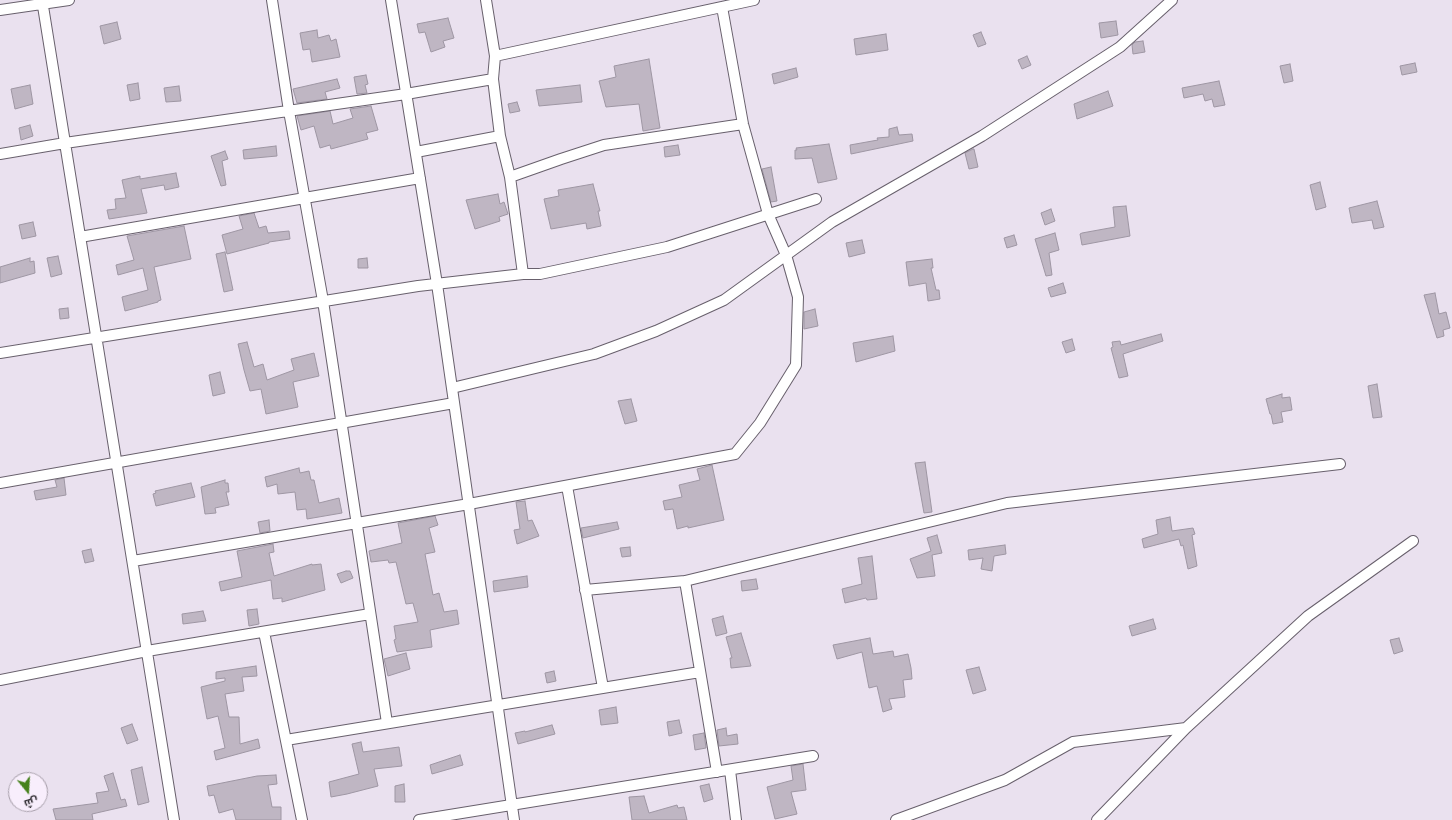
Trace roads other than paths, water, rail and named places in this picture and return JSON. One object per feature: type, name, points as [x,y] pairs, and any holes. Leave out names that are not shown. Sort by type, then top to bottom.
[{"type":"street","points":[[0,10],[42,2],[69,0]]},
{"type":"street","points":[[272,0],[289,111],[323,301],[387,723]]},
{"type":"street","points":[[391,0],[438,284],[514,820]]},
{"type":"street","points":[[486,0],[495,56],[493,79],[500,136],[510,177],[524,274]]},
{"type":"street","points":[[495,56],[754,0]]},
{"type":"street","points":[[452,388],[594,354],[656,331],[724,300],[832,222],[982,136],[1120,47],[1172,0]]},
{"type":"street","points":[[42,2],[174,820]]},
{"type":"street","points":[[133,561],[469,504],[735,454],[760,424],[796,365],[798,297],[786,255],[768,214],[743,124],[722,7]]},
{"type":"street","points":[[0,154],[406,94],[493,79]]},
{"type":"street","points":[[510,177],[604,145],[743,124]]},
{"type":"street","points":[[416,152],[500,136]]},
{"type":"street","points":[[80,236],[420,178]]},
{"type":"street","points":[[0,354],[323,301],[438,284],[524,274],[540,274],[666,247],[816,199]]},
{"type":"street","points":[[0,483],[454,403]]},
{"type":"street","points":[[585,590],[685,581],[1007,503],[1340,464]]},
{"type":"street","points":[[567,486],[603,688]]},
{"type":"street","points":[[1097,820],[1186,728],[1308,616],[1413,541]]},
{"type":"street","points":[[685,581],[717,772]]},
{"type":"street","points":[[0,680],[147,651],[370,614]]},
{"type":"street","points":[[264,632],[302,820]]},
{"type":"street","points":[[286,740],[700,672]]},
{"type":"street","points":[[896,820],[1005,780],[1073,742],[1186,728]]},
{"type":"street","points":[[419,820],[813,756]]},
{"type":"street","points":[[730,770],[736,820]]}]
